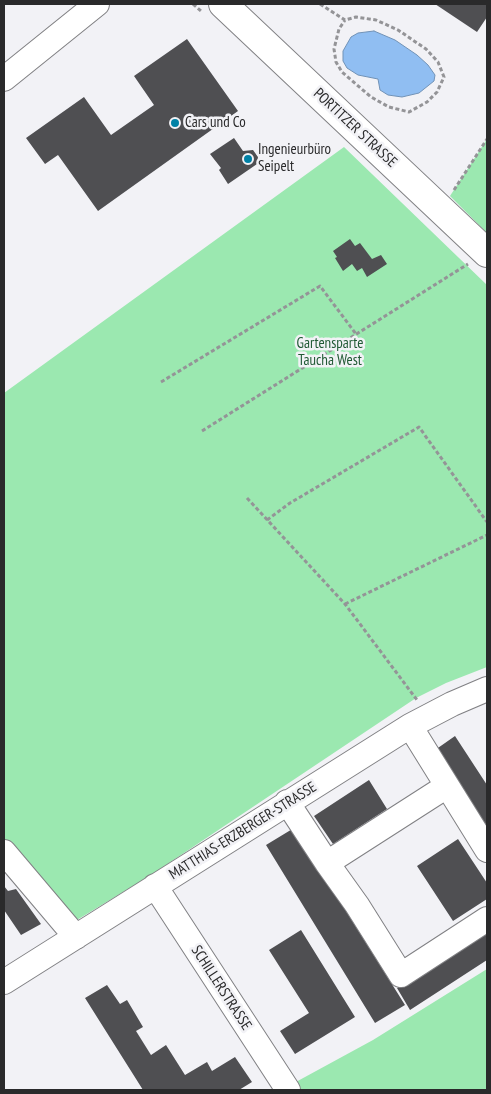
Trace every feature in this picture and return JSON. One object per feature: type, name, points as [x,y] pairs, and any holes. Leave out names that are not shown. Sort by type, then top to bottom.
[{"type":"main road","name":"PORTITZER STRASSE","points":[[223,4],[480,257]]},
{"type":"street","points":[[4,79],[97,4]]},
{"type":"street","name":"MATTHIAS-ERZBERGER-STRASSE","points":[[4,982],[410,726],[452,704],[487,689]]},
{"type":"street","points":[[410,726],[487,850]]},
{"type":"street","points":[[327,863],[447,786]]},
{"type":"street","points":[[287,802],[357,905],[401,975],[487,919]]},
{"type":"street","points":[[4,852],[76,937]]},
{"type":"street","name":"SCHILLERSTRASSE","points":[[155,886],[288,1090]]},
{"type":"path","points":[[320,4],[344,20],[356,18],[376,20],[398,30],[426,49],[438,62],[444,77],[437,92],[427,102],[409,112],[389,107],[370,97],[342,72],[336,62],[334,49],[339,29],[344,20]]},
{"type":"path","points":[[432,208],[487,140]]},
{"type":"path","points":[[202,431],[480,257]]},
{"type":"path","points":[[161,382],[320,286],[356,334]]},
{"type":"path","points":[[267,520],[290,503],[419,427],[487,522]]},
{"type":"path","points":[[247,498],[345,604],[418,702]]},
{"type":"path","points":[[345,604],[487,535]]},
{"type":"green space","points":[[487,139],[487,233],[450,196]]},
{"type":"green space","name":"Gartensparte Taucha West","points":[[344,147],[487,285],[487,667],[446,683],[416,698],[151,875],[67,926],[4,853],[4,393]]},
{"type":"green space","points":[[487,969],[487,1090],[298,1090],[294,1083],[373,1040]]},
{"type":"water","points":[[374,31],[395,40],[417,55],[435,75],[434,81],[419,93],[402,97],[388,95],[380,90],[378,79],[358,75],[347,68],[343,61],[343,51],[351,37],[358,33]]},
{"type":"building","points":[[435,4],[487,4],[487,17],[477,32]]},
{"type":"building","name":"Cars und Co","points":[[187,39],[238,111],[98,211],[58,155],[45,164],[26,138],[84,97],[111,135],[154,105],[134,76]]},
{"type":"building","points":[[234,138],[243,151],[253,150],[258,157],[257,164],[228,184],[219,170],[221,168],[210,154]]},
{"type":"building","points":[[350,239],[355,246],[360,243],[372,259],[381,255],[387,264],[367,277],[362,268],[357,271],[352,264],[343,271],[333,251]]},
{"type":"building","points":[[455,736],[487,785],[487,830],[435,750]]},
{"type":"building","points":[[369,780],[387,809],[333,844],[314,816]]},
{"type":"building","points":[[294,828],[405,1005],[375,1023],[266,845]]},
{"type":"building","points":[[458,839],[487,883],[487,899],[453,921],[417,866]]},
{"type":"building","points":[[4,886],[8,891],[16,889],[41,924],[21,935],[4,910]]},
{"type":"building","points":[[301,930],[355,1017],[295,1054],[280,1031],[309,1013],[269,950]]},
{"type":"building","points":[[487,932],[487,960],[410,1010],[397,988]]},
{"type":"building","points":[[107,985],[120,1004],[127,1000],[143,1027],[136,1031],[151,1055],[166,1045],[185,1075],[207,1062],[212,1071],[235,1057],[252,1082],[239,1090],[143,1090],[85,998]]},
{"type":"place","name":"Cars und Co","points":[[175,123]]},
{"type":"place","name":"Ingenieurbüro Seipelt","points":[[248,159]]}]
